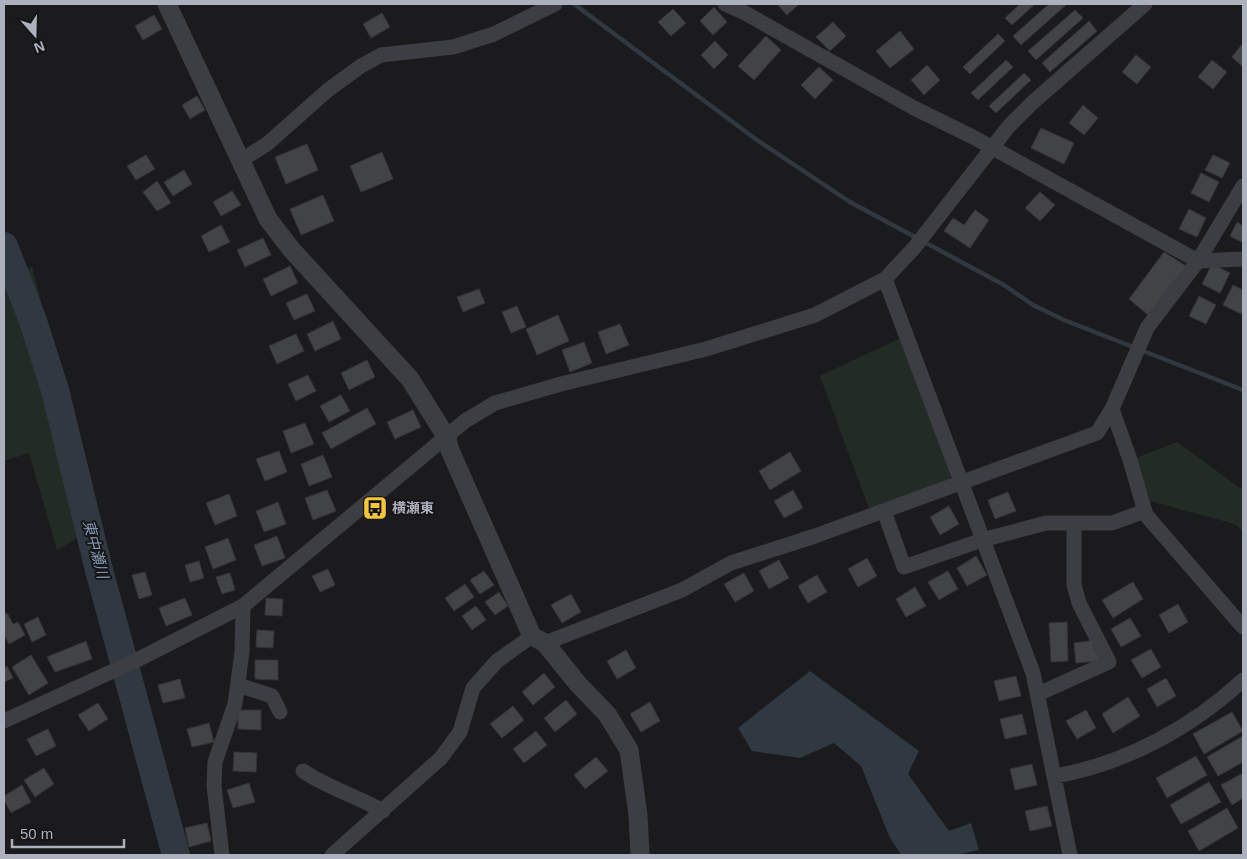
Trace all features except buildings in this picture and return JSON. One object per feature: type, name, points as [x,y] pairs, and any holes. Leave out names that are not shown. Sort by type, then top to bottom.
[{"type":"street","points":[[167,4],[268,219],[285,242],[410,379],[447,438],[449,448],[538,639],[607,714],[629,750],[638,815],[640,855]]},
{"type":"street","points":[[240,161],[267,144],[328,90],[361,66],[381,56],[453,47],[494,34],[555,4]]},
{"type":"street","points":[[725,4],[1198,261],[1243,259]]},
{"type":"street","points":[[4,720],[134,661],[243,606],[447,438],[464,421],[495,403],[561,384],[706,350],[815,315],[886,279],[914,248],[1009,126],[1032,103],[1146,4]]},
{"type":"street","points":[[332,855],[441,758],[460,732],[473,688],[485,672],[519,644],[674,594],[731,563],[884,511],[1097,433],[1112,409],[1144,336],[1198,261],[1243,186]]},
{"type":"street","points":[[886,279],[1033,673],[1070,855]]},
{"type":"street","points":[[1112,409],[1145,511],[1163,537],[1243,626]]},
{"type":"street","points":[[884,511],[904,568],[982,540],[1046,523],[1112,523],[1145,511]]},
{"type":"street","points":[[1038,694],[1109,662],[1078,603],[1074,585],[1074,523]]},
{"type":"street","points":[[222,855],[214,786],[215,762],[235,704],[243,606]]},
{"type":"street","points":[[1055,776],[1096,768],[1181,728],[1216,704],[1243,680]]},
{"type":"street","points":[[238,685],[272,696],[280,712]]},
{"type":"street","points":[[303,771],[322,784],[366,801],[383,811]]},
{"type":"shaded area","points":[[32,267],[99,525],[57,550],[29,453],[4,461],[4,274]]},
{"type":"shaded area","points":[[905,336],[952,472],[949,481],[870,511],[820,376]]},
{"type":"shaded area","points":[[1177,442],[1243,490],[1243,531],[1235,524],[1150,501],[1136,458]]},
{"type":"shaded area","points":[[810,671],[919,751],[908,774],[949,831],[971,823],[979,850],[956,855],[901,855],[889,836],[861,766],[834,743],[800,758],[752,751],[738,728]]},
{"type":"waterway","points":[[574,4],[757,140],[850,202],[1004,285],[1033,305],[1064,320],[1243,390]]},
{"type":"waterway","name":"東中瀬川","points":[[4,246],[32,318],[55,390],[99,570],[176,855]]},
{"type":"place","name":"横瀬東","points":[[375,508]]}]
